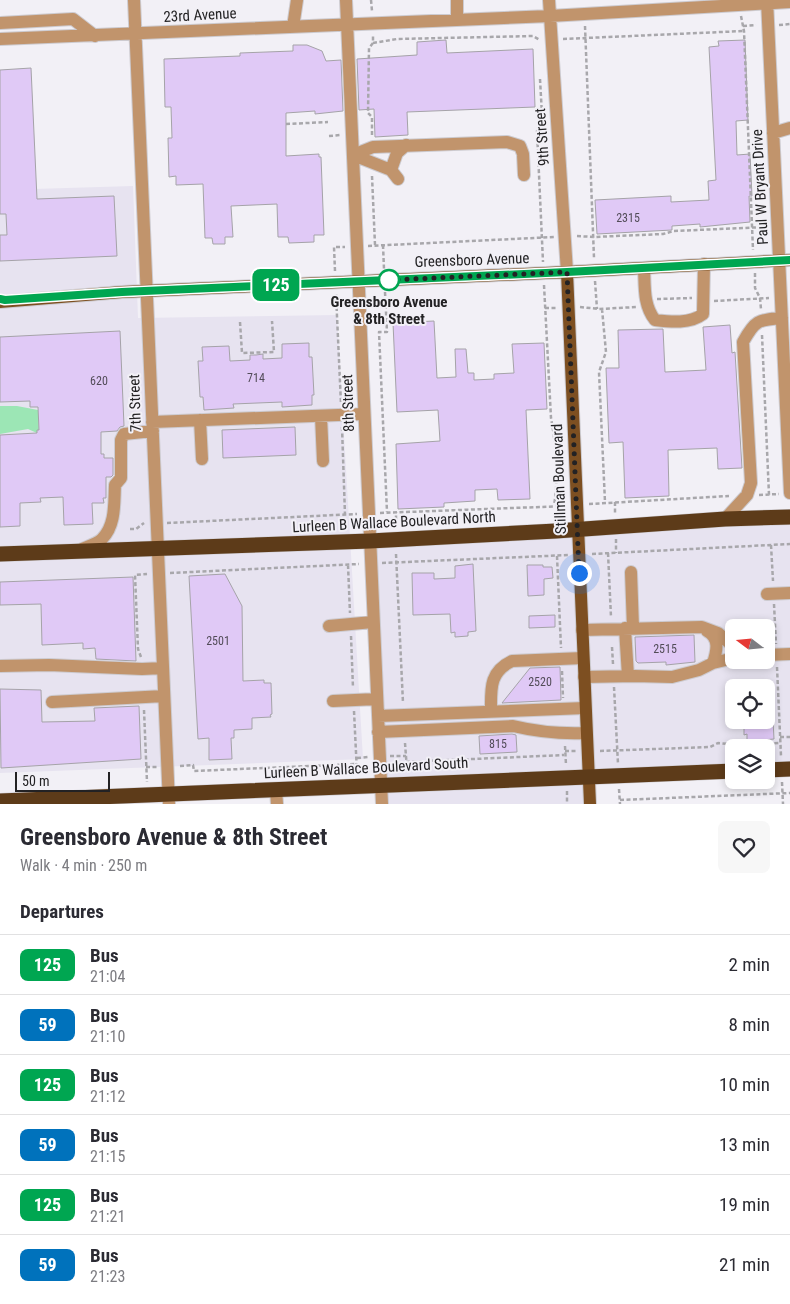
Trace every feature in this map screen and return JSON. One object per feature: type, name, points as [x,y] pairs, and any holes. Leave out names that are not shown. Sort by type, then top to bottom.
[{"type":"highway","name":"Lurleen B Wallace Boulevard North","points":[[0,554],[396,540],[725,519],[790,517]]},
{"type":"highway","name":"Lurleen B Wallace Boulevard South","points":[[0,801],[276,797],[381,784],[725,771]]},
{"type":"main road","name":"Greensboro Avenue","points":[[2,300],[146,291],[595,271],[785,260]]},
{"type":"main road","name":"Stillman Boulevard","points":[[567,272],[590,804]]},
{"type":"street","name":"7th Street","points":[[134,0],[169,799]]},
{"type":"street","points":[[293,27],[297,0]]},
{"type":"street","name":"8th Street","points":[[346,0],[382,804]]},
{"type":"street","points":[[457,0],[457,20]]},
{"type":"street","name":"9th Street","points":[[550,0],[567,272]]},
{"type":"street","name":"Paul W Bryant Drive","points":[[767,2],[773,133],[785,260],[781,297],[787,371],[790,493]]},
{"type":"street","name":"23rd Avenue","points":[[0,40],[550,16],[668,4],[740,5],[790,2]]},
{"type":"street","points":[[0,23],[73,19],[95,36]]},
{"type":"street","points":[[773,133],[790,128]]},
{"type":"street","points":[[773,133],[790,137]]},
{"type":"street","points":[[353,155],[373,146],[514,143],[520,146],[523,154],[524,174]]},
{"type":"street","points":[[353,155],[394,174],[397,153],[406,145]]},
{"type":"street","points":[[644,268],[647,304],[650,314],[655,320],[671,322],[695,320],[703,314],[704,264]]},
{"type":"street","points":[[725,519],[747,495],[751,483],[743,342],[751,329],[762,320],[782,318]]},
{"type":"street","points":[[75,552],[101,540],[110,527],[114,514],[115,485],[122,478],[121,440],[124,434],[152,426],[200,420],[364,414]]},
{"type":"street","points":[[321,416],[323,461]]},
{"type":"street","points":[[200,420],[202,459]]},
{"type":"street","points":[[628,676],[631,572]]},
{"type":"street","points":[[770,593],[790,593]]},
{"type":"street","points":[[329,626],[373,622]]},
{"type":"street","points":[[582,630],[700,627],[718,633],[725,639]]},
{"type":"street","points":[[700,627],[712,634],[718,648],[714,663]]},
{"type":"street","points":[[775,655],[790,654]]},
{"type":"street","points":[[491,711],[494,678],[501,666],[512,661],[583,658]]},
{"type":"street","points":[[584,678],[672,677],[725,660]]},
{"type":"street","points":[[0,666],[49,665],[163,668]]},
{"type":"street","points":[[52,702],[164,696]]},
{"type":"street","points":[[333,701],[377,699]]},
{"type":"street","points":[[378,716],[585,708]]},
{"type":"street","points":[[378,732],[513,726],[564,734],[586,733]]},
{"type":"path","points":[[371,0],[373,44],[368,48],[368,113],[372,117],[373,146]]},
{"type":"path","points":[[602,309],[606,352],[599,372],[605,502],[769,495],[762,320],[760,298],[755,288],[744,31],[740,5]]},
{"type":"path","points":[[584,14],[597,309]]},
{"type":"path","points":[[286,124],[328,122]]},
{"type":"path","points":[[373,163],[376,246]]},
{"type":"path","points":[[383,245],[387,332],[380,332],[387,513]]},
{"type":"path","points":[[334,247],[345,514]]},
{"type":"path","points":[[545,308],[588,307],[602,309],[644,307],[653,299],[698,297],[710,301],[781,297]]},
{"type":"path","points":[[240,322],[242,353],[256,354],[274,352],[272,321]]},
{"type":"path","points":[[130,529],[136,529],[144,523],[554,505]]},
{"type":"path","points":[[396,512],[396,563],[404,715]]},
{"type":"path","points":[[608,553],[790,544]]},
{"type":"path","points":[[770,619],[771,545]]},
{"type":"path","points":[[135,575],[557,556]]},
{"type":"path","points":[[146,768],[193,765],[194,771],[357,764],[348,565]]},
{"type":"path","points":[[773,669],[780,737],[779,770],[783,804]]},
{"type":"path","points":[[404,731],[406,762],[710,747],[718,743],[738,745],[780,743]]},
{"type":"path","points":[[780,737],[790,737]]},
{"type":"path","points":[[620,800],[790,794]]},
{"type":"shaded area","points":[[133,186],[138,318],[337,315],[363,759],[0,773],[0,190]]},
{"type":"shaded area","points":[[790,521],[790,768],[775,769],[775,739],[725,739],[725,770],[589,776],[590,804],[382,804],[370,541]]},
{"type":"green space","points":[[0,406],[17,406],[38,410],[39,430],[37,430],[37,433],[28,429],[0,434]]},
{"type":"building","points":[[446,40],[447,53],[533,49],[535,107],[407,112],[408,135],[375,137],[374,109],[359,110],[357,59],[417,55],[417,42]]},
{"type":"building","points":[[745,40],[748,120],[736,121],[737,155],[750,154],[752,196],[749,196],[750,222],[700,227],[700,224],[672,226],[672,230],[597,234],[595,200],[671,196],[671,202],[709,200],[708,181],[716,180],[709,47],[719,46],[718,41]]},
{"type":"building","points":[[293,45],[307,45],[322,51],[326,61],[341,60],[343,111],[315,114],[315,111],[286,113],[286,156],[319,154],[319,157],[321,157],[324,235],[314,235],[314,242],[289,243],[288,237],[278,237],[277,204],[231,206],[233,237],[225,237],[225,244],[213,244],[212,238],[205,238],[203,184],[176,185],[176,176],[169,177],[168,138],[172,138],[171,107],[165,107],[164,59],[240,56],[240,53],[293,51]]},
{"type":"building","points":[[31,68],[37,199],[114,196],[117,256],[0,261],[0,235],[7,235],[6,214],[0,214],[0,70]]},
{"type":"building","points":[[434,321],[437,378],[456,377],[455,349],[466,349],[468,373],[474,373],[474,380],[494,379],[494,374],[514,373],[512,344],[544,343],[547,409],[526,410],[530,499],[498,500],[497,489],[475,490],[475,501],[444,503],[444,507],[398,509],[396,444],[440,441],[438,410],[397,412],[393,323]]},
{"type":"building","points":[[730,325],[732,353],[735,352],[742,468],[718,469],[717,448],[668,450],[669,496],[625,498],[623,442],[609,443],[606,368],[619,368],[618,330],[663,329],[665,372],[706,370],[703,327]]},
{"type":"building","points":[[120,331],[124,426],[120,427],[117,431],[101,432],[101,454],[104,454],[104,458],[113,458],[113,475],[106,477],[106,498],[103,498],[104,503],[92,503],[93,524],[64,525],[63,497],[40,498],[41,502],[20,503],[20,526],[0,527],[0,435],[37,433],[37,430],[39,430],[38,407],[30,407],[30,401],[0,402],[0,337]]},
{"type":"building","points":[[309,343],[309,357],[312,357],[314,395],[312,395],[312,405],[282,407],[282,402],[233,404],[234,408],[204,410],[203,397],[200,397],[198,361],[203,361],[202,347],[229,346],[230,361],[250,360],[250,355],[263,354],[263,359],[282,358],[282,344]]},
{"type":"building","points":[[295,427],[296,455],[223,458],[222,430]]},
{"type":"building","points":[[473,564],[476,631],[468,632],[468,636],[455,637],[455,632],[451,633],[450,614],[413,615],[412,573],[434,573],[434,579],[455,578],[455,566]]},
{"type":"building","points":[[527,565],[552,567],[553,578],[544,579],[544,595],[528,596]]},
{"type":"building","points":[[225,574],[242,606],[243,681],[264,680],[264,683],[271,683],[272,714],[270,715],[271,717],[252,718],[252,729],[234,730],[234,738],[231,738],[232,759],[209,760],[209,738],[198,739],[189,576]]},
{"type":"building","points":[[133,577],[136,661],[96,659],[95,648],[83,649],[83,643],[42,645],[41,604],[0,605],[0,582]]},
{"type":"building","points":[[555,615],[555,627],[529,628],[529,616]]},
{"type":"building","points":[[694,635],[695,662],[666,665],[666,662],[638,663],[636,661],[635,637]]},
{"type":"building","points":[[560,667],[561,700],[502,703],[530,668]]},
{"type":"building","points":[[0,689],[41,690],[42,722],[95,721],[94,708],[139,706],[141,759],[1,768]]},
{"type":"building","points":[[744,729],[773,729],[774,739],[747,739],[747,734],[744,735]]},
{"type":"building","points":[[516,735],[517,752],[480,754],[479,736]]},
{"type":"bus line","name":"125","points":[[0,299],[790,260]]},
{"type":"place","name":"Greensboro Avenue & 8th Street","points":[[389,280]]},
{"type":"route","points":[[389,280],[567,272],[579,573]]}]
